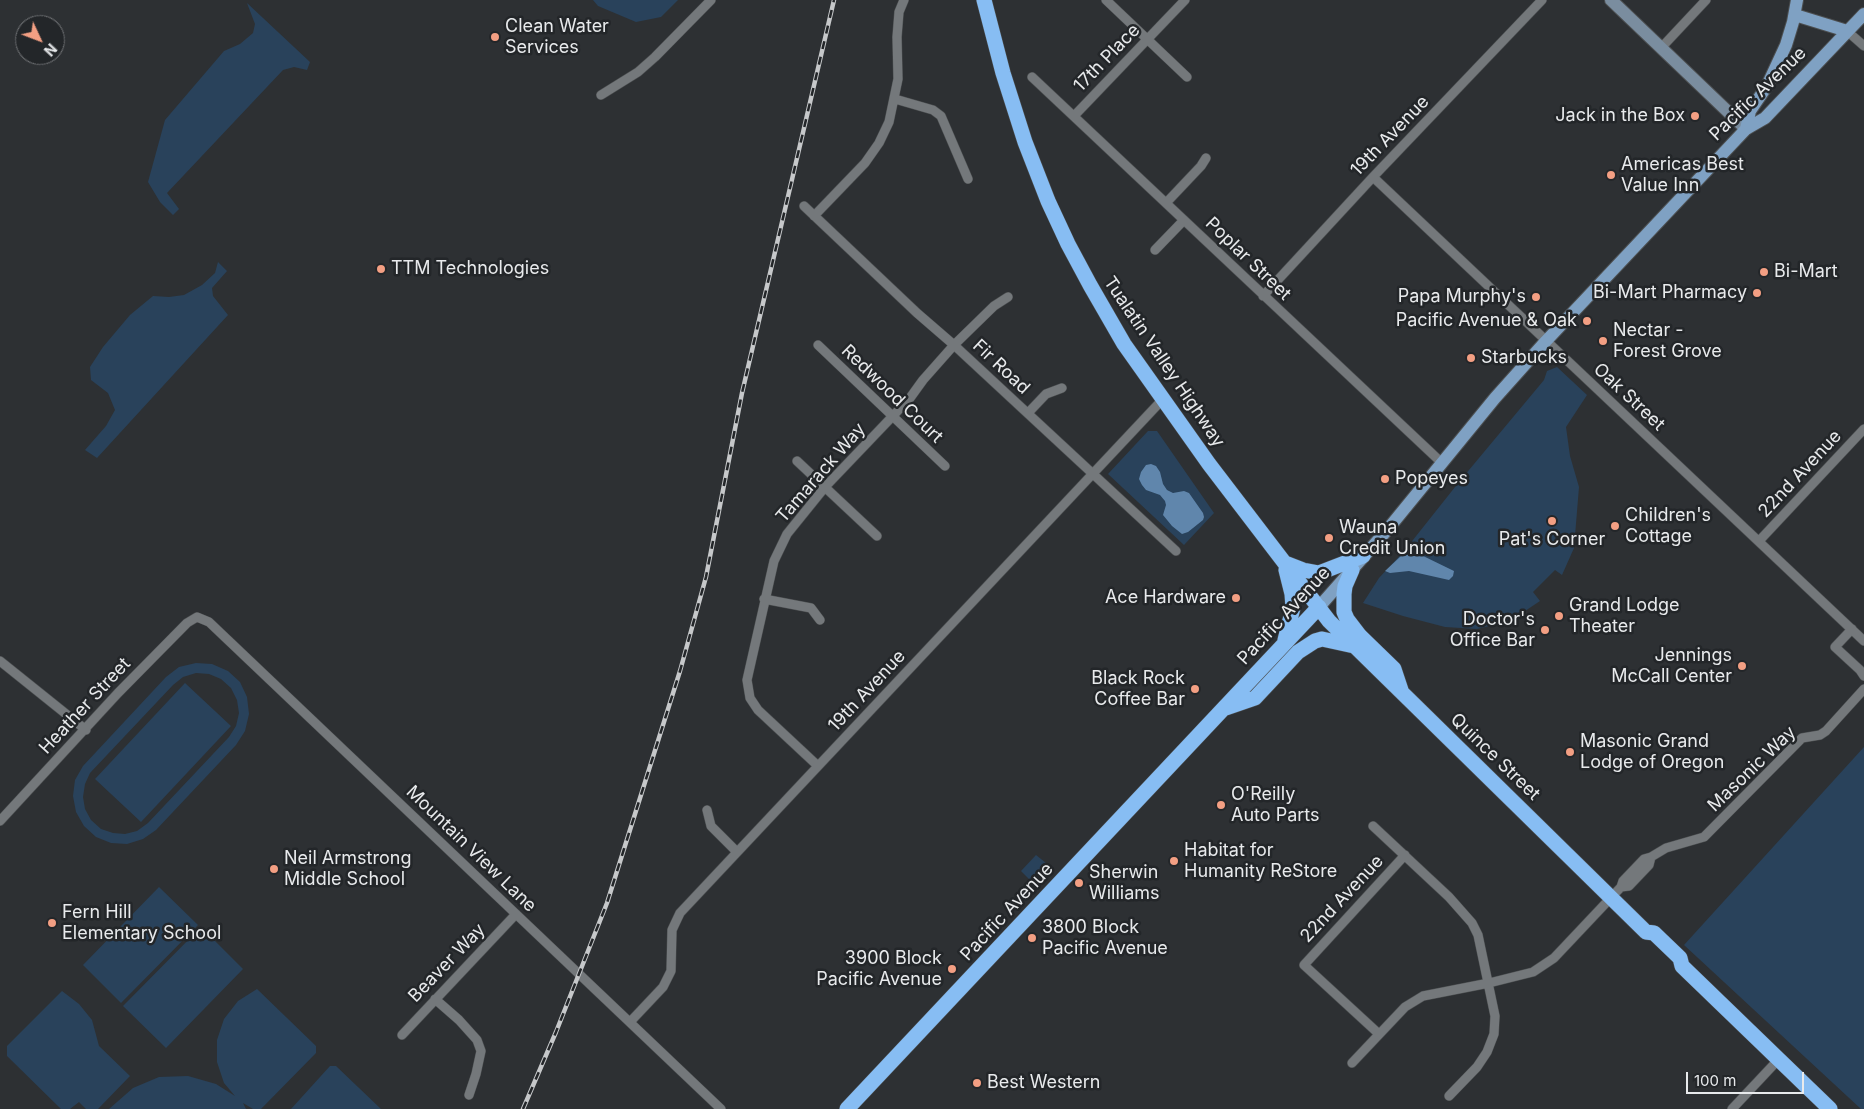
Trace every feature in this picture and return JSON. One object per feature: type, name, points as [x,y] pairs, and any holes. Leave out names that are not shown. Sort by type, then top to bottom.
[{"type":"highway","name":"Tualatin Valley Highway","points":[[984,0],[1007,88],[1025,142],[1048,201],[1079,266],[1124,344],[1209,464],[1319,607]]},
{"type":"highway","points":[[1285,563],[1319,573],[1363,556]]},
{"type":"highway","points":[[1284,643],[1293,608],[1285,563]]},
{"type":"highway","points":[[1352,570],[1346,586],[1344,612],[1351,626],[1394,669],[1401,691]]},
{"type":"highway","name":"Pacific Avenue","points":[[848,1109],[1319,607]]},
{"type":"highway","name":"Quince Street","points":[[1319,607],[1329,621],[1401,691],[1617,892],[1646,932],[1648,939],[1674,964],[1682,966],[1830,1109]]},
{"type":"highway","points":[[1222,710],[1255,698],[1298,652],[1315,641],[1322,639],[1354,646]]},
{"type":"main road","points":[[1746,129],[1750,111],[1767,86],[1781,59],[1795,15],[1797,0]]},
{"type":"main road","name":"Pacific Avenue","points":[[1319,607],[1388,529],[1499,394],[1546,341],[1746,129],[1765,118],[1864,14]]},
{"type":"main road","points":[[1795,15],[1847,31]]},
{"type":"street","points":[[601,95],[638,72],[711,0]]},
{"type":"street","points":[[814,216],[865,163],[889,122],[898,80],[897,38],[899,12],[904,0]]},
{"type":"street","points":[[1106,0],[1187,77]]},
{"type":"street","name":"17th Place","points":[[1074,116],[1185,0]]},
{"type":"street","name":"19th Avenue","points":[[1263,296],[1373,176],[1542,0]]},
{"type":"street","points":[[1612,0],[1746,129]]},
{"type":"street","points":[[1661,48],[1706,0]]},
{"type":"street","points":[[1847,31],[1864,46]]},
{"type":"street","name":"Poplar Street","points":[[1032,77],[1442,463]]},
{"type":"street","points":[[895,99],[933,110],[941,116],[968,179]]},
{"type":"street","points":[[1166,203],[1201,166],[1206,158]]},
{"type":"street","name":"Oak Street","points":[[1373,176],[1864,641]]},
{"type":"street","name":"Fir Road","points":[[804,206],[917,313],[1176,551]]},
{"type":"street","points":[[1155,250],[1184,220]]},
{"type":"street","name":"Tamarack Way","points":[[818,766],[758,710],[750,698],[747,680],[774,561],[787,534],[825,487],[893,416],[954,345],[994,306],[1008,297]]},
{"type":"street","name":"Redwood Court","points":[[818,345],[945,466]]},
{"type":"street","points":[[1028,414],[1046,394],[1062,388]]},
{"type":"street","name":"19th Avenue","points":[[630,1022],[663,987],[671,971],[672,930],[680,913],[1163,399]]},
{"type":"street","name":"22nd Avenue","points":[[1759,541],[1864,429]]},
{"type":"street","points":[[797,461],[877,536]]},
{"type":"street","points":[[764,599],[811,608],[820,620]]},
{"type":"street","name":"Heather Street","points":[[0,821],[86,730],[118,693],[180,629],[196,617]]},
{"type":"street","name":"Mountain View Lane","points":[[196,617],[209,622],[721,1109]]},
{"type":"street","points":[[1852,630],[1835,647],[1864,676]]},
{"type":"street","points":[[0,661],[86,730]]},
{"type":"street","name":"Masonic Way","points":[[1352,1063],[1405,1007],[1424,996],[1533,972],[1554,958],[1617,892],[1623,881],[1644,859],[1666,848],[1704,837],[1802,738],[1820,735],[1826,731],[1864,689]]},
{"type":"street","points":[[707,810],[711,826],[737,852]]},
{"type":"street","points":[[1373,826],[1449,897],[1472,922],[1478,935],[1495,1016],[1494,1034],[1487,1052],[1477,1067],[1450,1096]]},
{"type":"street","name":"22nd Avenue","points":[[1379,1034],[1304,965],[1405,855]]},
{"type":"street","name":"Beaver Way","points":[[402,1035],[516,914]]},
{"type":"street","points":[[435,1000],[459,1020],[477,1040],[481,1051],[469,1095]]},
{"type":"street","points":[[1732,1109],[1778,1060]]},
{"type":"shaded area","points":[[593,0],[678,0],[661,17],[636,22],[598,6]]},
{"type":"shaded area","points":[[247,3],[310,62],[307,70],[294,67],[283,70],[167,193],[179,209],[173,215],[160,202],[148,182],[165,120],[224,51],[240,44],[253,33],[255,24]]},
{"type":"shaded area","points":[[218,262],[227,271],[212,288],[213,296],[228,315],[97,458],[85,450],[106,426],[115,410],[108,393],[91,380],[90,367],[103,347],[130,315],[153,296],[169,297],[184,295],[202,285],[215,273]]},
{"type":"shaded area","points":[[1557,367],[1587,395],[1566,427],[1570,456],[1579,487],[1574,548],[1562,575],[1555,570],[1533,592],[1540,601],[1525,611],[1501,623],[1477,629],[1445,627],[1363,603],[1379,578],[1405,550],[1544,380],[1547,371]]},
{"type":"shaded area","points":[[1148,431],[1157,431],[1214,513],[1184,545],[1108,474]]},
{"type":"shaded area","points":[[1146,465],[1156,466],[1160,472],[1163,484],[1167,490],[1173,493],[1184,491],[1189,493],[1203,513],[1203,520],[1188,532],[1182,534],[1172,526],[1163,515],[1166,505],[1165,501],[1160,495],[1146,490],[1142,485],[1139,479],[1141,472]]},
{"type":"shaded area","points":[[1417,553],[1454,571],[1453,576],[1449,580],[1409,571],[1390,573],[1385,571],[1401,556]]},
{"type":"shaded area","points":[[196,663],[212,664],[228,671],[240,682],[247,697],[249,714],[245,731],[236,745],[156,830],[143,839],[127,844],[111,843],[96,837],[84,826],[76,812],[73,796],[75,780],[83,766],[166,677],[179,667]],"holes":[[[196,673],[209,674],[221,679],[231,688],[237,700],[239,713],[236,726],[229,737],[148,823],[137,831],[125,834],[101,829],[91,820],[85,809],[83,797],[85,784],[90,773],[173,685],[183,677]]]},
{"type":"shaded area","points":[[185,683],[231,726],[141,822],[95,779]]},
{"type":"shaded area","points":[[1864,747],[1864,1109],[1861,1109],[1684,945]]},
{"type":"shaded area","points":[[1036,855],[1046,863],[1030,880],[1021,871]]},
{"type":"shaded area","points":[[159,887],[198,925],[121,1003],[83,965]]},
{"type":"shaded area","points":[[201,927],[243,969],[166,1048],[123,1006]]},
{"type":"shaded area","points":[[257,989],[316,1046],[316,1053],[261,1109],[253,1109],[243,1103],[246,1109],[109,1109],[133,1088],[159,1077],[188,1076],[216,1084],[235,1096],[224,1083],[217,1062],[217,1040],[224,1019],[238,1001]]},
{"type":"shaded area","points":[[62,991],[79,1004],[92,1020],[99,1046],[130,1076],[98,1109],[86,1109],[79,1102],[70,1109],[61,1109],[7,1056],[7,1046]]},
{"type":"shaded area","points":[[330,1066],[336,1066],[381,1109],[291,1109]]},
{"type":"railway","points":[[523,1109],[607,903],[680,671],[706,577],[742,393],[834,0]]},
{"type":"place","name":"Clean Water Services","points":[[495,37]]},
{"type":"place","name":"Jack in the Box","points":[[1695,116]]},
{"type":"place","name":"Americas Best Value Inn","points":[[1611,175]]},
{"type":"place","name":"TTM Technologies","points":[[381,269]]},
{"type":"place","name":"Bi-Mart","points":[[1764,272]]},
{"type":"place","name":"Bi-Mart Pharmacy","points":[[1757,293]]},
{"type":"place","name":"Papa Murphy's","points":[[1536,297]]},
{"type":"place","name":"Pacific Avenue & Oak","points":[[1587,321]]},
{"type":"place","name":"Nectar - Forest Grove","points":[[1603,341]]},
{"type":"place","name":"Starbucks","points":[[1471,358]]},
{"type":"place","name":"Popeyes","points":[[1385,479]]},
{"type":"place","name":"Pat's Corner","points":[[1552,521]]},
{"type":"place","name":"Children's Cottage","points":[[1615,526]]},
{"type":"place","name":"Wauna Credit Union","points":[[1329,538]]},
{"type":"place","name":"Ace Hardware","points":[[1236,598]]},
{"type":"place","name":"Grand Lodge Theater","points":[[1559,616]]},
{"type":"place","name":"Doctor's Office Bar","points":[[1545,630]]},
{"type":"place","name":"Jennings McCall Center","points":[[1742,666]]},
{"type":"place","name":"Black Rock Coffee Bar","points":[[1195,689]]},
{"type":"place","name":"Masonic Grand Lodge of Oregon","points":[[1570,752]]},
{"type":"place","name":"O'Reilly Auto Parts","points":[[1221,805]]},
{"type":"place","name":"Habitat for Humanity ReStore","points":[[1174,861]]},
{"type":"place","name":"Neil Armstrong Middle School","points":[[274,869]]},
{"type":"place","name":"Sherwin Williams","points":[[1079,883]]},
{"type":"place","name":"Fern Hill Elementary School","points":[[52,923]]},
{"type":"place","name":"3800 Block Pacific Avenue","points":[[1032,938]]},
{"type":"place","name":"3900 Block Pacific Avenue","points":[[952,969]]},
{"type":"place","name":"Best Western","points":[[977,1083]]}]
